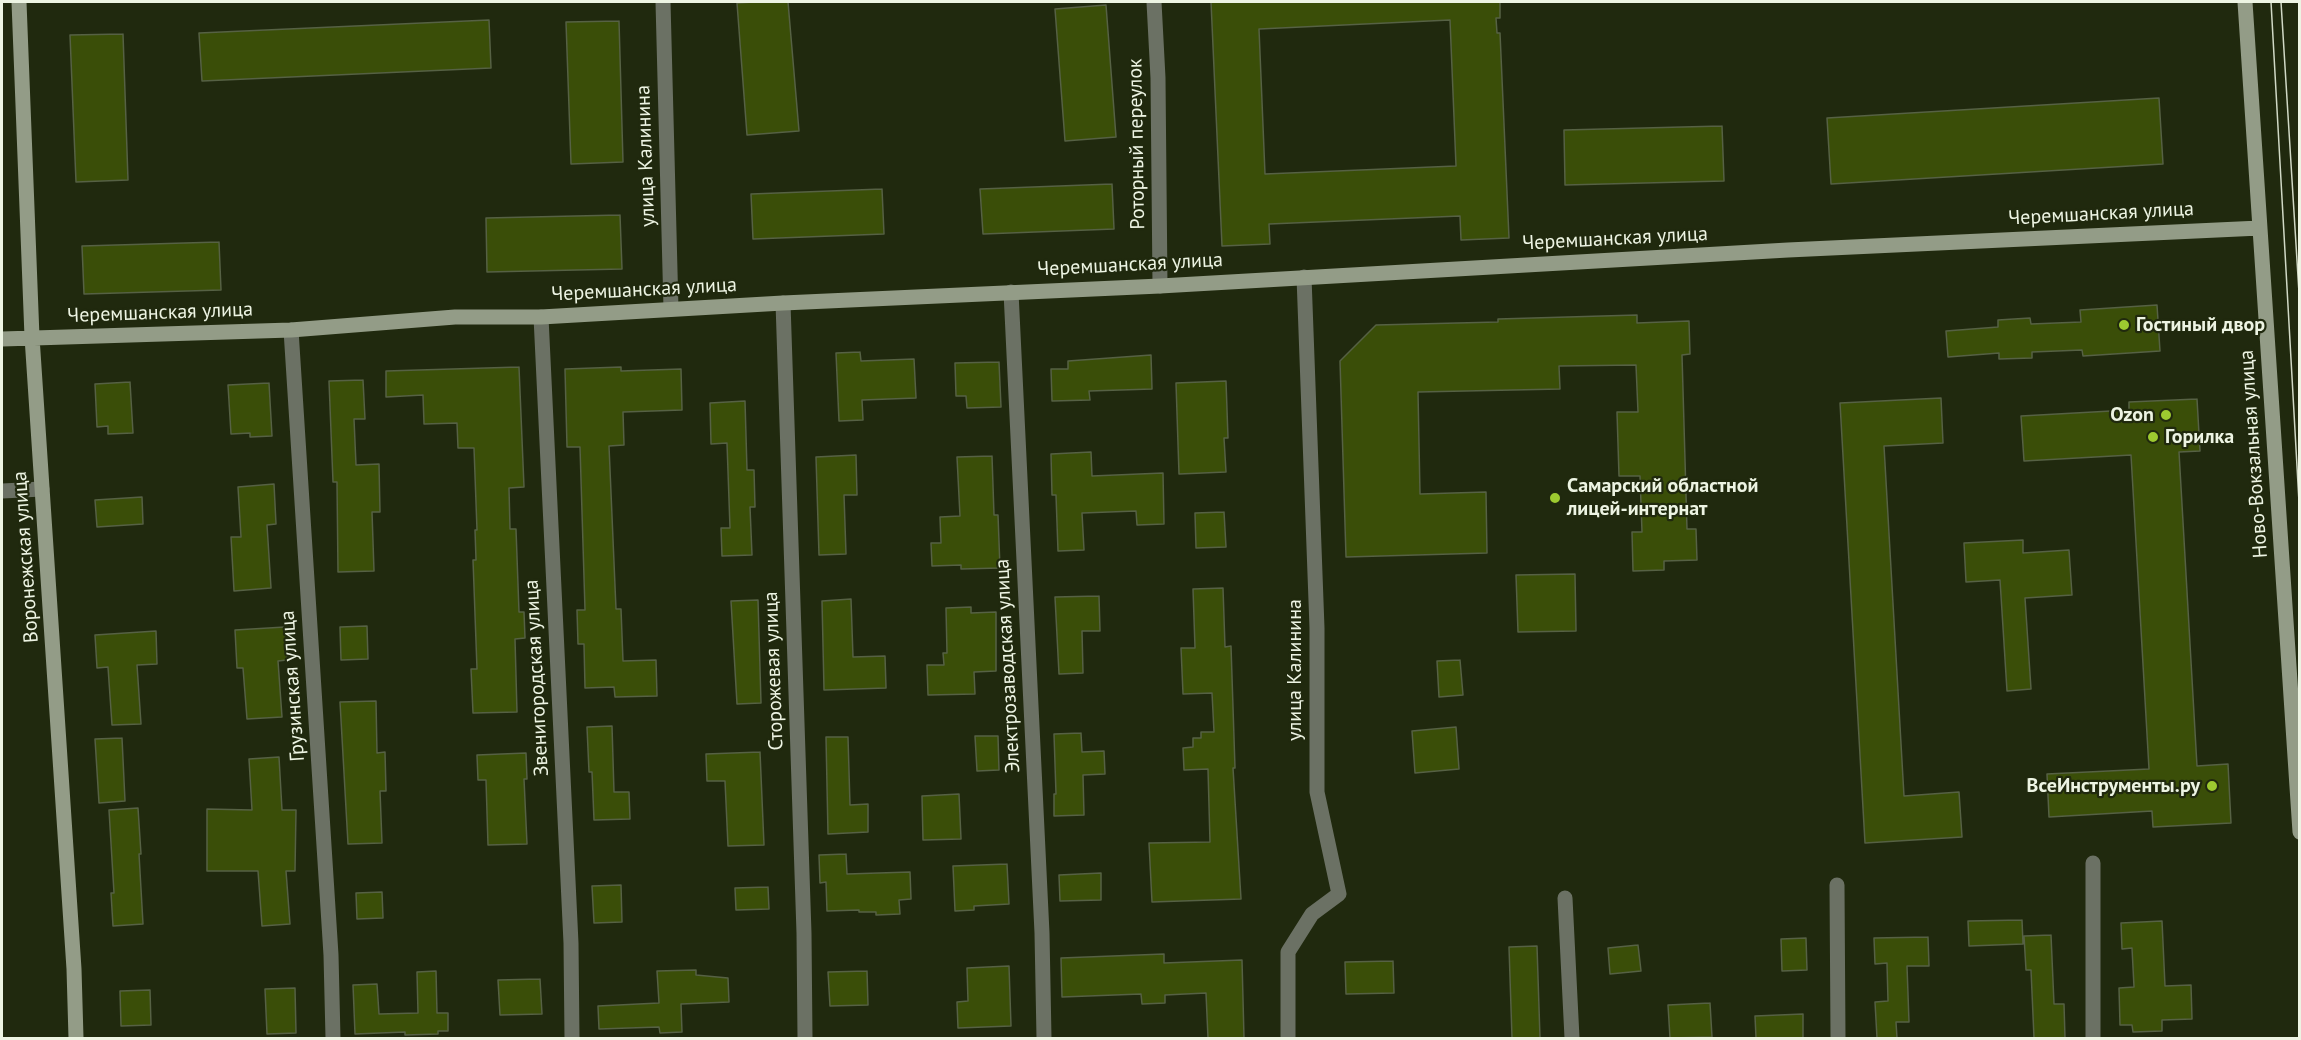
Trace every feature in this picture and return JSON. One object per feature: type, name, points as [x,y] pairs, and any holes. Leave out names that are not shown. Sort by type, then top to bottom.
[{"type":"street","name":"Воронежская улица","points":[[19,2],[32,337],[74,969],[76,1038]]},
{"type":"street","name":"улица Калинина","points":[[663,2],[671,309]]},
{"type":"street","name":"Роторный переулок","points":[[1154,2],[1158,78],[1160,286]]},
{"type":"street","name":"Ново-Вокзальная улица","points":[[2246,2],[2300,832]]},
{"type":"street","name":"Черемшанская улица","points":[[2,339],[291,330],[455,317],[541,316],[1160,286],[1788,250],[2260,228]]},
{"type":"street","name":"улица Калинина","points":[[1288,1038],[1288,952],[1312,914],[1339,894],[1317,792],[1317,628],[1304,277]]},
{"type":"street","name":"Электрозаводская улица","points":[[1011,292],[1041,921],[1044,1038]]},
{"type":"street","name":"Сторожевая улица","points":[[783,303],[804,933],[805,1038]]},
{"type":"street","name":"Звенигородская улица","points":[[541,316],[570,931],[572,1038]]},
{"type":"street","name":"Грузинская улица","points":[[291,330],[331,955],[333,1038]]},
{"type":"street","points":[[2,491],[42,489]]},
{"type":"street","points":[[2093,863],[2093,1038]]},
{"type":"street","points":[[1838,885],[1838,1038]]},
{"type":"street","points":[[1565,898],[1572,1038]]},
{"type":"building","points":[[788,2],[799,131],[747,135],[737,3]]},
{"type":"building","points":[[1211,2],[1500,2],[1500,18],[1496,18],[1497,33],[1500,33],[1509,238],[1461,240],[1460,216],[1269,224],[1270,244],[1222,246]],"holes":[[[1450,20],[1456,166],[1265,174],[1259,29]]]},
{"type":"building","points":[[1106,5],[1116,137],[1065,141],[1055,9]]},
{"type":"building","points":[[489,20],[491,68],[202,81],[199,33]]},
{"type":"building","points":[[619,21],[623,162],[571,164],[566,22]]},
{"type":"building","points":[[123,34],[128,180],[76,182],[70,35]]},
{"type":"building","points":[[2159,98],[2163,164],[1831,184],[1827,118]]},
{"type":"building","points":[[1722,126],[1724,181],[1565,185],[1564,130]]},
{"type":"building","points":[[1112,184],[1114,229],[983,234],[980,189]]},
{"type":"building","points":[[882,189],[884,234],[753,239],[751,194]]},
{"type":"building","points":[[620,215],[622,269],[487,272],[486,218]]},
{"type":"building","points":[[219,242],[221,290],[84,294],[82,246]]},
{"type":"building","points":[[2157,305],[2160,351],[2083,356],[2082,350],[2032,352],[2032,358],[1999,359],[1999,353],[1948,357],[1946,331],[1998,327],[1998,320],[2030,318],[2031,324],[2081,322],[2080,310]]},
{"type":"building","points":[[1637,315],[1637,323],[1689,321],[1690,354],[1682,355],[1687,529],[1696,529],[1697,560],[1664,561],[1664,570],[1633,571],[1632,532],[1642,532],[1640,476],[1619,476],[1617,412],[1638,412],[1636,365],[1559,366],[1560,389],[1418,392],[1420,494],[1486,492],[1487,553],[1346,557],[1340,361],[1376,325]]},
{"type":"building","points":[[860,352],[861,361],[914,359],[916,398],[862,400],[863,420],[839,421],[836,353]]},
{"type":"building","points":[[1151,355],[1152,389],[1089,391],[1090,400],[1052,401],[1051,369],[1068,369],[1068,361]]},
{"type":"building","points":[[999,362],[1001,407],[967,408],[966,396],[956,396],[955,363]]},
{"type":"building","points":[[519,367],[524,487],[509,488],[510,529],[516,529],[519,612],[524,612],[525,638],[515,639],[517,712],[473,713],[471,669],[477,669],[473,560],[476,560],[475,530],[477,530],[474,448],[458,448],[457,423],[424,424],[423,395],[386,397],[386,371]]},
{"type":"building","points":[[621,367],[621,371],[681,369],[682,410],[623,412],[624,445],[609,446],[616,609],[621,609],[623,661],[656,660],[657,696],[615,697],[614,687],[585,688],[584,644],[578,644],[577,610],[585,610],[580,447],[567,447],[565,369]]},
{"type":"building","points":[[363,380],[365,419],[354,419],[356,465],[379,464],[380,512],[372,512],[374,571],[338,572],[337,482],[333,482],[329,381]]},
{"type":"building","points":[[1226,381],[1228,438],[1224,438],[1226,472],[1179,474],[1176,383]]},
{"type":"building","points":[[130,382],[133,433],[108,434],[108,426],[97,427],[95,384]]},
{"type":"building","points":[[269,383],[272,436],[250,437],[250,433],[231,434],[228,385]]},
{"type":"building","points":[[1941,398],[1943,443],[1884,446],[1904,796],[1959,792],[1962,837],[1865,843],[1840,403]]},
{"type":"building","points":[[2197,399],[2200,451],[2179,452],[2197,766],[2228,764],[2231,823],[2153,827],[2152,811],[2049,817],[2047,774],[2149,769],[2131,455],[2024,461],[2021,416],[2129,410],[2129,402]]},
{"type":"building","points":[[745,401],[747,470],[754,470],[755,507],[750,507],[752,555],[722,556],[721,528],[730,528],[727,443],[711,444],[710,403]]},
{"type":"building","points":[[1091,452],[1092,476],[1163,473],[1164,524],[1137,525],[1136,511],[1082,513],[1084,550],[1058,551],[1056,495],[1052,495],[1051,454]]},
{"type":"building","points":[[856,455],[857,495],[844,495],[846,554],[819,555],[816,457]]},
{"type":"building","points":[[992,456],[994,515],[998,515],[1000,568],[961,569],[961,565],[932,566],[931,543],[941,543],[940,517],[960,516],[957,457]]},
{"type":"building","points":[[274,484],[276,524],[267,525],[271,588],[234,591],[231,537],[241,537],[238,487]]},
{"type":"building","points":[[142,497],[143,524],[97,527],[95,500]]},
{"type":"building","points":[[1224,512],[1226,547],[1196,548],[1195,513]]},
{"type":"building","points":[[2023,540],[2023,553],[2069,550],[2072,595],[2025,598],[2031,689],[2007,691],[2000,580],[1966,582],[1964,543]]},
{"type":"building","points":[[1575,574],[1576,631],[1518,632],[1516,575]]},
{"type":"building","points":[[1223,588],[1225,647],[1231,646],[1235,768],[1233,768],[1241,899],[1152,902],[1149,843],[1210,842],[1208,769],[1184,770],[1183,748],[1193,747],[1193,738],[1201,738],[1201,732],[1214,732],[1212,693],[1183,694],[1181,648],[1195,648],[1193,589]]},
{"type":"building","points":[[1099,596],[1100,631],[1082,631],[1083,673],[1059,674],[1055,597]]},
{"type":"building","points":[[851,599],[853,657],[885,656],[886,688],[824,690],[822,601]]},
{"type":"building","points":[[758,600],[761,703],[737,704],[731,601]]},
{"type":"building","points":[[971,607],[971,613],[996,612],[996,671],[974,672],[975,694],[928,695],[927,665],[944,665],[943,653],[947,653],[946,608]]},
{"type":"building","points":[[367,626],[368,659],[341,660],[340,627]]},
{"type":"building","points":[[285,627],[287,660],[278,661],[282,717],[247,719],[243,668],[237,668],[235,630]]},
{"type":"building","points":[[156,631],[157,664],[137,665],[141,724],[112,725],[108,667],[97,668],[95,635]]},
{"type":"building","points":[[1460,660],[1463,695],[1439,697],[1437,661]]},
{"type":"building","points":[[376,701],[377,753],[385,752],[386,791],[380,791],[382,843],[348,844],[340,702]]},
{"type":"building","points":[[612,726],[614,792],[629,792],[630,819],[594,820],[587,727]]},
{"type":"building","points":[[1456,727],[1459,769],[1415,773],[1412,731]]},
{"type":"building","points":[[1081,733],[1082,752],[1104,751],[1105,774],[1083,775],[1084,815],[1054,816],[1054,794],[1056,794],[1054,734]]},
{"type":"building","points":[[975,736],[998,736],[999,770],[977,771]]},
{"type":"building","points":[[826,737],[848,737],[850,805],[868,804],[868,832],[828,834]]},
{"type":"building","points":[[122,738],[125,801],[99,803],[95,739]]},
{"type":"building","points":[[760,752],[764,845],[728,846],[725,781],[707,781],[706,754]]},
{"type":"building","points":[[526,753],[527,779],[524,779],[527,844],[488,845],[486,780],[478,780],[477,755]]},
{"type":"building","points":[[279,757],[282,810],[296,810],[295,871],[286,871],[290,924],[262,926],[258,871],[207,871],[207,809],[252,810],[249,759]]},
{"type":"building","points":[[959,794],[961,839],[923,840],[922,796]]},
{"type":"building","points":[[138,808],[143,924],[113,926],[111,893],[114,893],[109,810]]},
{"type":"building","points":[[846,854],[847,874],[910,872],[911,899],[899,900],[900,914],[876,915],[876,912],[859,912],[859,910],[827,911],[826,882],[820,883],[819,855]]},
{"type":"building","points":[[1007,864],[1009,904],[974,906],[974,910],[955,911],[953,866]]},
{"type":"building","points":[[1101,873],[1101,900],[1060,901],[1059,875]]},
{"type":"building","points":[[621,885],[622,922],[594,923],[592,886]]},
{"type":"building","points":[[768,887],[769,909],[736,910],[735,888]]},
{"type":"building","points":[[382,892],[383,918],[357,919],[356,893]]},
{"type":"building","points":[[2022,920],[2023,944],[1969,946],[1968,921]]},
{"type":"building","points":[[2162,921],[2165,986],[2191,985],[2192,1019],[2162,1020],[2162,1031],[2133,1032],[2132,1025],[2120,1025],[2119,988],[2134,987],[2132,948],[2122,949],[2121,923]]},
{"type":"building","points":[[2051,935],[2054,1004],[2064,1004],[2065,1038],[2034,1038],[2031,970],[2026,970],[2024,936]]},
{"type":"building","points":[[1928,937],[1929,966],[1907,966],[1909,1022],[1896,1022],[1897,1038],[1877,1038],[1875,1002],[1888,1001],[1887,963],[1875,964],[1874,938]]},
{"type":"building","points":[[1806,938],[1807,970],[1782,971],[1781,939]]},
{"type":"building","points":[[1638,945],[1641,971],[1610,974],[1608,948]]},
{"type":"building","points":[[1537,946],[1540,1038],[1512,1038],[1509,947]]},
{"type":"building","points":[[1164,954],[1164,963],[1242,960],[1244,1038],[1208,1038],[1206,993],[1165,995],[1165,1003],[1142,1004],[1141,994],[1062,997],[1061,958]]},
{"type":"building","points":[[1393,961],[1394,993],[1346,994],[1345,962]]},
{"type":"building","points":[[1009,966],[1011,1026],[958,1028],[957,1002],[968,1001],[967,968]]},
{"type":"building","points":[[696,970],[696,975],[728,978],[729,1002],[681,1004],[682,1032],[660,1033],[659,1027],[599,1029],[598,1006],[659,1003],[657,971]]},
{"type":"building","points":[[436,971],[437,1013],[448,1013],[448,1031],[438,1031],[438,1034],[405,1035],[405,1032],[355,1034],[353,985],[377,984],[379,1014],[418,1013],[417,972]]},
{"type":"building","points":[[867,971],[868,1005],[830,1006],[828,972]]},
{"type":"building","points":[[540,979],[542,1014],[500,1015],[498,980]]},
{"type":"building","points":[[295,988],[296,1033],[267,1034],[265,989]]},
{"type":"building","points":[[150,990],[151,1025],[121,1026],[120,991]]},
{"type":"building","points":[[1710,1003],[1712,1037],[1670,1038],[1668,1005]]},
{"type":"building","points":[[1803,1014],[1803,1038],[1756,1038],[1755,1016]]},
{"type":"tram line","points":[[2271,2],[2300,520]]},
{"type":"tram line","points":[[2281,2],[2300,309]]},
{"type":"place","name":"Гостиный двор","points":[[2124,325]]},
{"type":"place","name":"Ozon","points":[[2166,415]]},
{"type":"place","name":"Горилка","points":[[2153,437]]},
{"type":"place","name":"Самарский областной лицей-интернат","points":[[1555,498]]},
{"type":"place","name":"ВсеИнструменты.ру","points":[[2212,786]]}]
